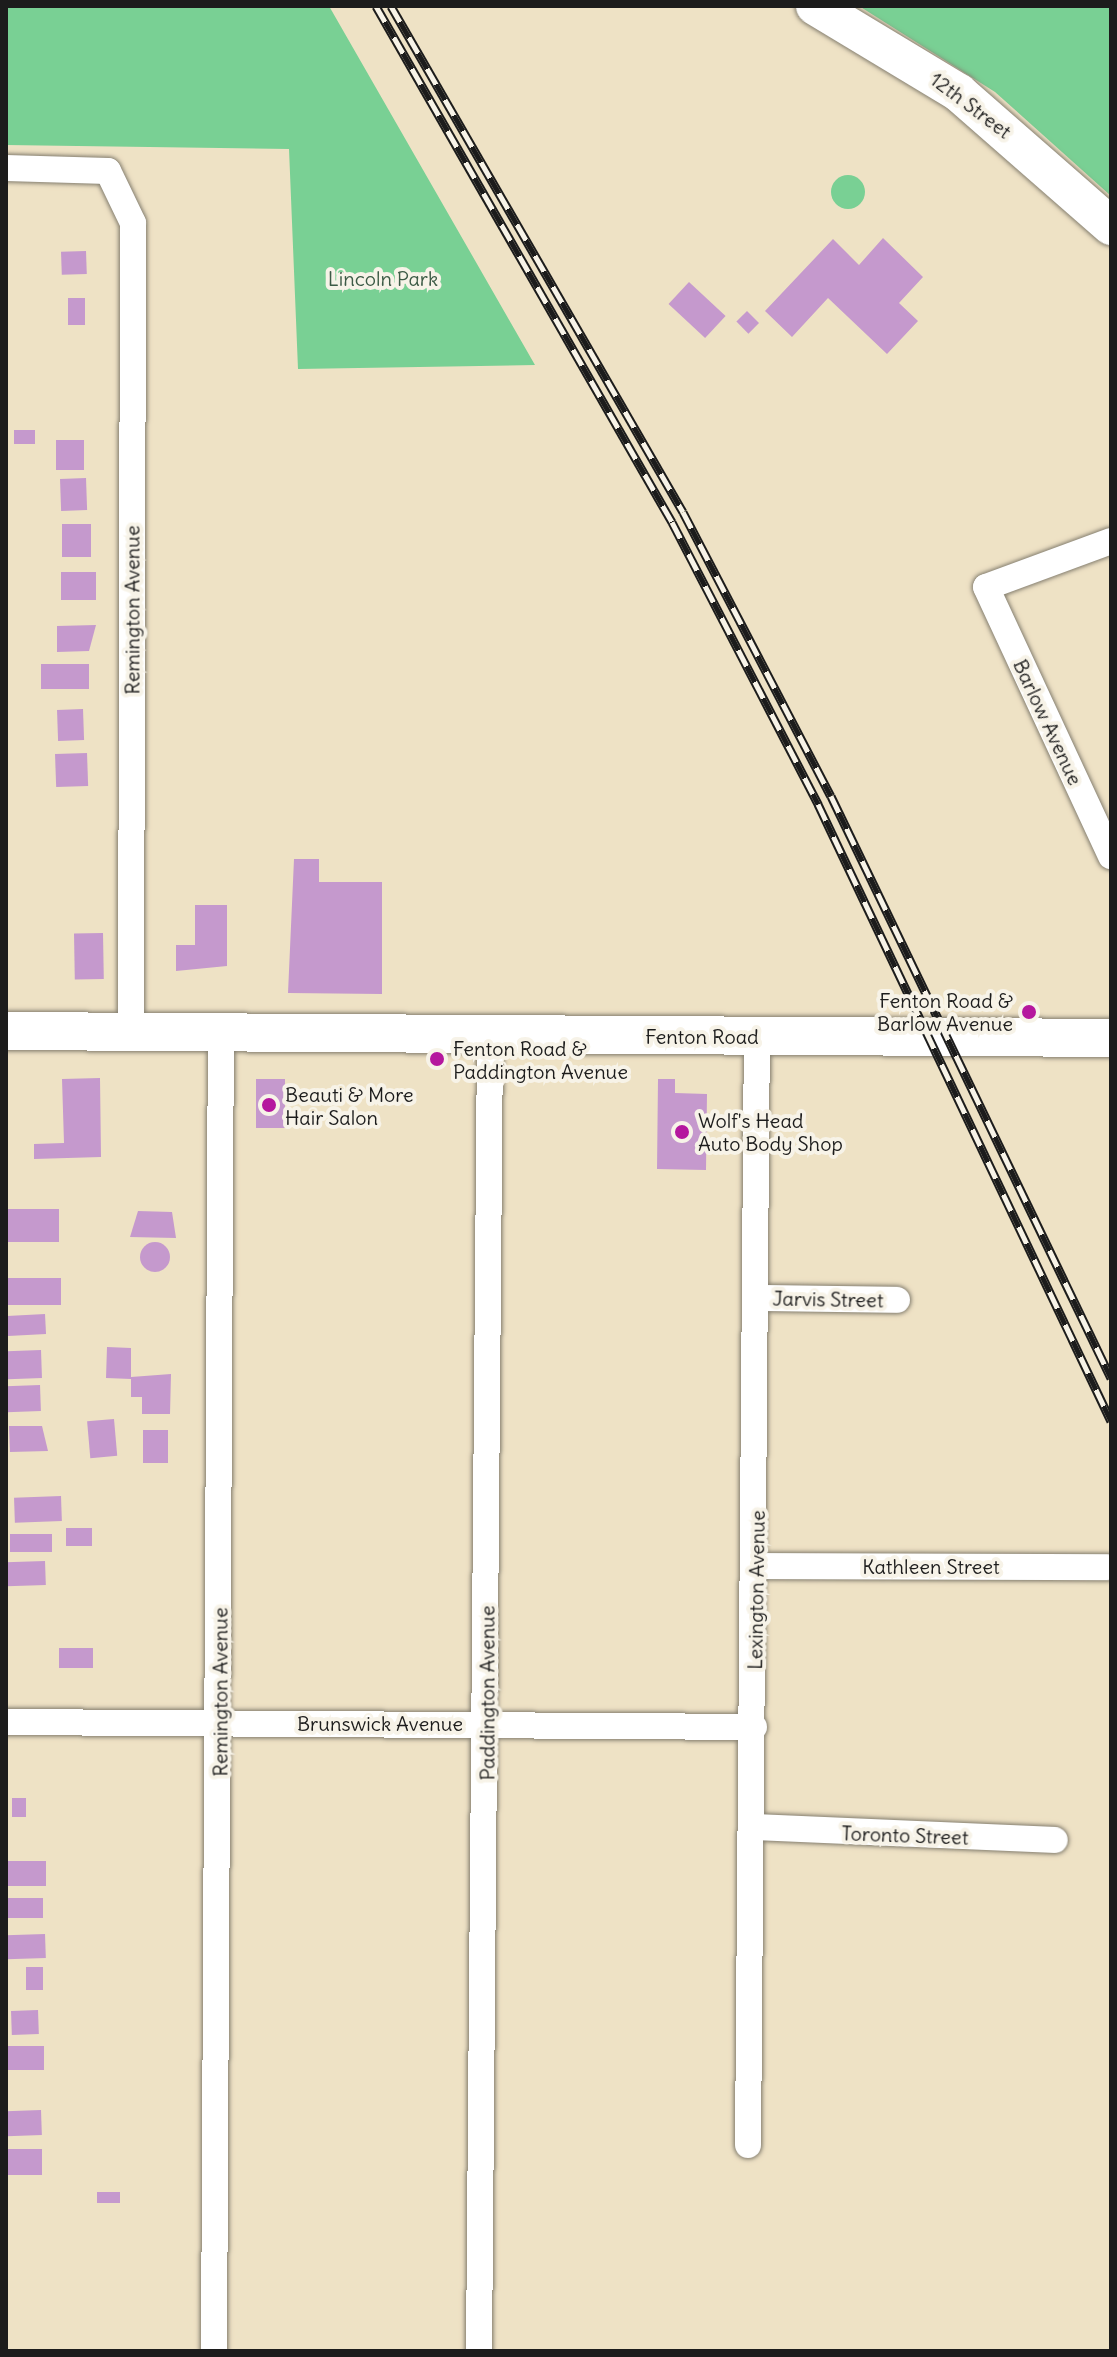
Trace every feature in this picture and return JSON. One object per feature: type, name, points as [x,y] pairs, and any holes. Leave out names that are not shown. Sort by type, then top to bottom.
[{"type":"street","name":"12th Street","points":[[815,6],[959,93],[1111,226]]},
{"type":"street","name":"Remington Avenue","points":[[6,168],[108,171],[133,223],[131,1032]]},
{"type":"street","name":"Barlow Avenue","points":[[1111,541],[986,587],[1111,856]]},
{"type":"street","name":"Fenton Road","points":[[6,1031],[1111,1038]]},
{"type":"street","name":"Remington Avenue","points":[[214,2351],[220,1722],[221,1032]]},
{"type":"street","name":"Paddington Avenue","points":[[479,2351],[487,1723],[490,1035]]},
{"type":"street","name":"Lexington Avenue","points":[[748,2145],[756,1827],[757,1036]]},
{"type":"street","name":"Jarvis Street","points":[[759,1298],[897,1300]]},
{"type":"street","name":"Kathleen Street","points":[[756,1566],[1107,1567]]},
{"type":"street","name":"Brunswick Avenue","points":[[6,1722],[754,1727]]},
{"type":"street","name":"Toronto Street","points":[[756,1827],[1055,1840]]},
{"type":"green space","name":"Lincoln Park","points":[[6,6],[329,6],[535,365],[298,369],[289,149],[6,145]]},
{"type":"green space","points":[[859,6],[1111,6],[1111,196],[995,92]]},
{"type":"green space","points":[[848,175],[860,180],[865,192],[860,204],[848,209],[836,204],[831,192],[836,180]]},
{"type":"building","points":[[883,238],[923,277],[899,303],[918,321],[887,354],[828,298],[792,337],[765,311],[833,239],[859,265]]},
{"type":"building","points":[[86,251],[87,274],[62,275],[61,252]]},
{"type":"building","points":[[689,282],[726,316],[705,338],[669,304]]},
{"type":"building","points":[[68,298],[85,298],[85,325],[68,325]]},
{"type":"building","points":[[747,311],[759,323],[748,334],[736,322]]},
{"type":"building","points":[[14,430],[35,430],[35,444],[14,444]]},
{"type":"building","points":[[56,440],[84,440],[84,470],[56,470]]},
{"type":"building","points":[[86,478],[87,510],[61,511],[60,479]]},
{"type":"building","points":[[62,524],[91,524],[91,557],[62,557]]},
{"type":"building","points":[[61,572],[96,572],[96,600],[61,600]]},
{"type":"building","points":[[96,625],[89,651],[57,652],[57,626]]},
{"type":"building","points":[[41,664],[89,664],[89,689],[41,689]]},
{"type":"building","points":[[83,709],[84,740],[58,741],[57,710]]},
{"type":"building","points":[[87,753],[88,786],[56,787],[55,754]]},
{"type":"building","points":[[294,859],[319,859],[319,882],[382,882],[382,994],[288,993]]},
{"type":"building","points":[[195,905],[227,905],[227,966],[176,971],[176,945],[195,945]]},
{"type":"building","points":[[103,933],[104,979],[75,979],[74,934]]},
{"type":"building","points":[[100,1078],[101,1157],[34,1159],[34,1144],[64,1143],[62,1079]]},
{"type":"building","name":"Beauti & More Hair Salon","points":[[256,1079],[285,1079],[285,1128],[256,1128]]},
{"type":"building","name":"Wolf's Head Auto Body Shop","points":[[658,1079],[675,1079],[675,1093],[707,1094],[706,1170],[657,1169]]},
{"type":"building","points":[[6,1209],[59,1209],[59,1242],[6,1242]]},
{"type":"building","points":[[138,1211],[172,1212],[176,1238],[130,1237]]},
{"type":"building","points":[[155,1242],[166,1246],[170,1257],[166,1268],[155,1272],[144,1268],[140,1257],[144,1246]]},
{"type":"building","points":[[6,1278],[61,1278],[61,1305],[6,1305]]},
{"type":"building","points":[[45,1314],[46,1334],[8,1336],[7,1316]]},
{"type":"building","points":[[107,1347],[131,1348],[131,1377],[171,1374],[170,1414],[142,1414],[142,1397],[131,1397],[131,1379],[106,1378]]},
{"type":"building","points":[[41,1350],[42,1378],[8,1379],[7,1351]]},
{"type":"building","points":[[40,1385],[41,1411],[7,1412],[6,1386]]},
{"type":"building","points":[[114,1419],[117,1456],[90,1458],[87,1421]]},
{"type":"building","points":[[9,1426],[42,1426],[48,1451],[10,1452]]},
{"type":"building","points":[[143,1430],[168,1430],[168,1463],[143,1463]]},
{"type":"building","points":[[61,1496],[62,1521],[15,1523],[14,1498]]},
{"type":"building","points":[[66,1528],[92,1528],[92,1546],[66,1546]]},
{"type":"building","points":[[10,1534],[52,1534],[52,1552],[10,1552]]},
{"type":"building","points":[[45,1561],[46,1585],[7,1586],[6,1562]]},
{"type":"building","points":[[59,1648],[93,1648],[93,1668],[59,1668]]},
{"type":"building","points":[[12,1798],[26,1798],[26,1817],[12,1817]]},
{"type":"building","points":[[6,1861],[46,1861],[46,1886],[6,1886]]},
{"type":"building","points":[[7,1898],[43,1898],[43,1918],[7,1918]]},
{"type":"building","points":[[45,1934],[46,1958],[7,1959],[6,1935]]},
{"type":"building","points":[[26,1967],[43,1967],[43,1990],[26,1990]]},
{"type":"building","points":[[38,2010],[39,2034],[12,2035],[11,2011]]},
{"type":"building","points":[[6,2046],[44,2046],[44,2070],[6,2070]]},
{"type":"building","points":[[41,2110],[42,2135],[7,2136],[6,2111]]},
{"type":"building","points":[[6,2149],[42,2149],[42,2175],[6,2175]]},
{"type":"building","points":[[97,2192],[120,2192],[120,2203],[97,2203]]},
{"type":"railway","points":[[376,6],[672,522],[818,804],[1111,1421]]},
{"type":"railway","points":[[391,6],[683,512],[831,796],[1111,1378]]},
{"type":"place","name":"Fenton Road & Barlow Avenue","points":[[1029,1012]]},
{"type":"place","name":"Fenton Road & Paddington Avenue","points":[[437,1059]]},
{"type":"place","name":"Beauti & More Hair Salon","points":[[269,1105]]},
{"type":"place","name":"Wolf's Head Auto Body Shop","points":[[682,1132]]}]
